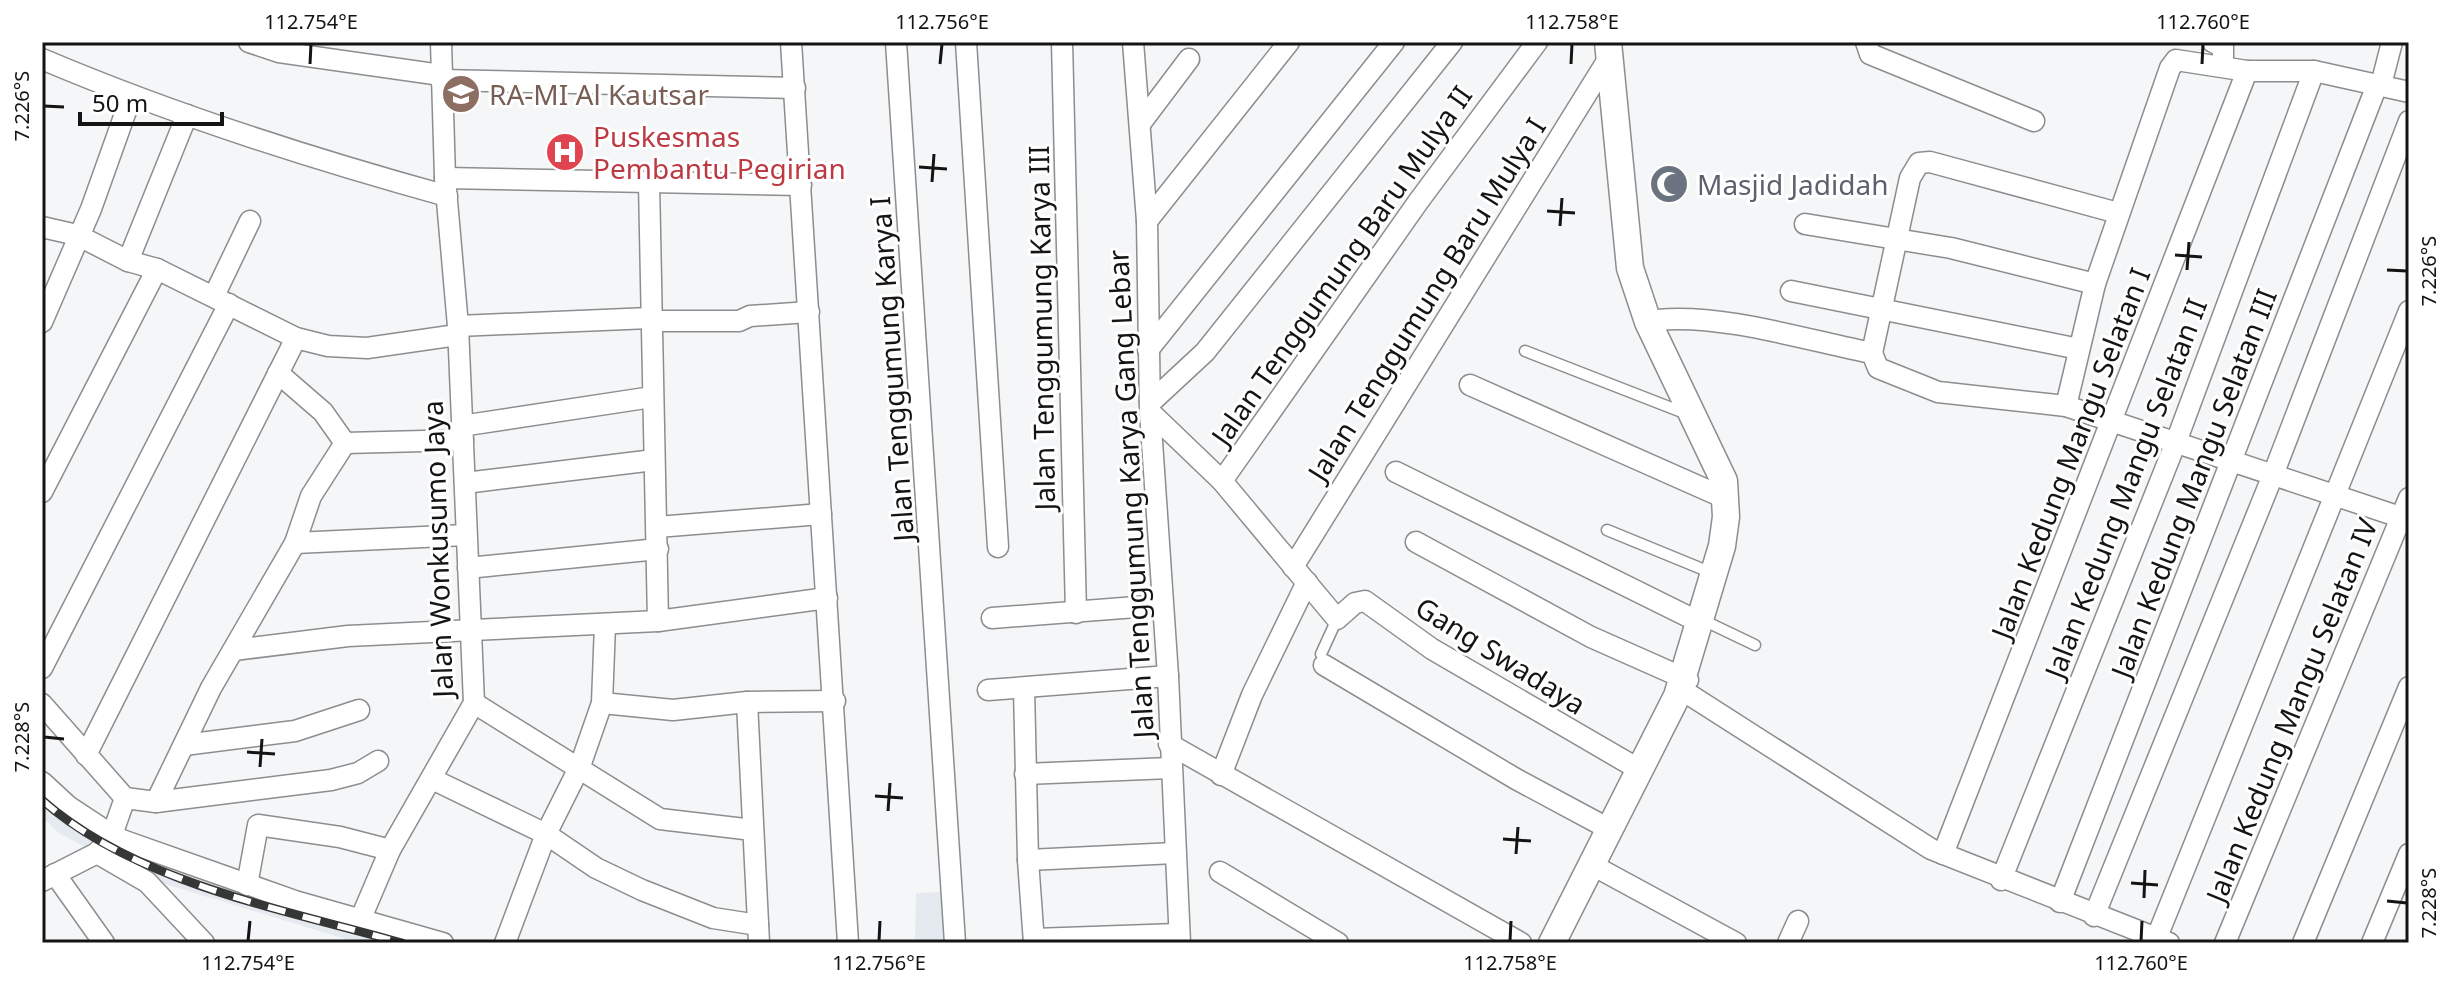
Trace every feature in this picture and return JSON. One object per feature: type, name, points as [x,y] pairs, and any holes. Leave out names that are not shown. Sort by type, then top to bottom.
[{"type":"street","points":[[249,42],[279,52],[441,77],[795,88]]},
{"type":"street","name":"Jalan Wonkusumo Jaya","points":[[361,918],[390,850],[474,703],[473,633],[446,187],[441,42]]},
{"type":"street","points":[[791,42],[848,943]]},
{"type":"street","name":"Jalan Tenggumung Karya I","points":[[896,42],[955,943]]},
{"type":"street","points":[[966,42],[998,547]]},
{"type":"street","name":"Jalan Tenggumung Karya III","points":[[1062,42],[1076,613]]},
{"type":"street","name":"Jalan Tenggumung Karya Gang Lebar","points":[[1133,42],[1147,221],[1150,407],[1181,940]]},
{"type":"street","points":[[1147,221],[1289,42]]},
{"type":"street","points":[[1148,350],[1394,42]]},
{"type":"street","points":[[1150,407],[1205,352],[1452,42]]},
{"type":"street","name":"Jalan Tenggumung Baru Mulya II","points":[[1150,407],[1222,481],[1418,202],[1537,42]]},
{"type":"street","points":[[1866,42],[1870,54],[2034,121]]},
{"type":"street","points":[[2213,42],[2223,47],[2223,66]]},
{"type":"street","name":"Jalan Kedung Mangu Selatan III","points":[[2060,902],[2379,85],[2392,42]]},
{"type":"street","points":[[1559,940],[1599,870],[1611,830],[1684,689],[1732,540],[1733,492],[1723,459],[1658,320],[1638,256],[1609,48]]},
{"type":"street","points":[[1609,48],[1630,268],[1648,322],[1724,481],[1727,499],[1725,528],[1704,623]]},
{"type":"street","name":"Jalan Tenggumung Baru Mulya I","points":[[1221,775],[1300,574],[1609,48]]},
{"type":"street","points":[[2066,406],[2095,284],[2170,68],[2181,58],[2247,71],[2314,71],[2409,92]]},
{"type":"street","points":[[42,59],[131,97],[281,150],[446,187],[649,183],[801,185]]},
{"type":"street","points":[[1140,124],[1189,59]]},
{"type":"street","name":"Jalan Kedung Mangu Selatan I","points":[[1943,854],[2247,71]]},
{"type":"street","name":"Jalan Kedung Mangu Selatan II","points":[[2001,880],[2176,442],[2314,71]]},
{"type":"street","points":[[42,322],[77,235],[91,209],[131,97]]},
{"type":"street","points":[[128,261],[187,115]]},
{"type":"street","points":[[2094,916],[2273,475],[2409,121]]},
{"type":"street","points":[[2118,213],[1925,162],[1912,171],[1896,237],[1872,353],[1878,368],[1922,388],[2066,406],[2405,519]]},
{"type":"street","points":[[649,183],[658,621]]},
{"type":"street","points":[[42,668],[222,300],[250,221]]},
{"type":"street","points":[[1805,224],[1896,237],[2095,284]]},
{"type":"street","points":[[42,227],[77,235],[128,261],[157,269],[296,338],[328,346],[367,348],[457,331],[650,318],[655,321],[739,321],[750,316],[809,312]]},
{"type":"street","points":[[42,492],[157,269]]},
{"type":"street","points":[[1791,291],[2079,349]]},
{"type":"street","points":[[1416,542],[1684,689],[1943,854],[2001,880],[2163,940],[2409,311]]},
{"type":"street","points":[[1658,320],[1681,318],[1872,353]]},
{"type":"street","points":[[86,755],[296,338]]},
{"type":"street","points":[[278,373],[323,412],[345,443]]},
{"type":"street","points":[[1470,385],[1727,499]]},
{"type":"street","points":[[345,443],[462,433],[652,397]]},
{"type":"street","points":[[156,802],[211,688],[269,583],[295,543],[311,496],[345,443]]},
{"type":"street","points":[[465,483],[654,460]]},
{"type":"street","points":[[1396,472],[1704,623]]},
{"type":"street","points":[[1222,481],[1337,619]]},
{"type":"street","name":"Jalan Kedung Mangu Selatan IV","points":[[2225,943],[2405,519],[2409,498]]},
{"type":"street","points":[[657,527],[821,514]]},
{"type":"street","points":[[295,543],[466,535]]},
{"type":"street","points":[[468,568],[658,549]]},
{"type":"street","points":[[234,650],[348,636],[473,633],[658,621],[827,598]]},
{"type":"street","name":"Gang Swadaya","points":[[1337,619],[1355,603],[1365,601],[1432,649],[1640,770]]},
{"type":"street","points":[[992,618],[1162,605]]},
{"type":"street","points":[[505,943],[546,834],[580,766],[602,703],[605,625]]},
{"type":"street","points":[[1322,659],[1418,723],[1611,830]]},
{"type":"street","points":[[988,690],[1168,676]]},
{"type":"street","points":[[2303,943],[2409,687]]},
{"type":"street","points":[[1024,689],[1028,860],[1034,941],[1181,940]]},
{"type":"street","points":[[602,703],[673,710],[747,702],[835,701]]},
{"type":"street","points":[[432,779],[546,834],[596,868],[642,890],[758,934],[747,702]]},
{"type":"street","points":[[474,703],[580,766],[660,819],[753,830]]},
{"type":"street","points":[[42,704],[125,798],[156,802],[331,780],[358,773],[378,761]]},
{"type":"street","points":[[184,745],[295,731],[359,710]]},
{"type":"street","points":[[1169,744],[1521,943]]},
{"type":"street","points":[[1025,774],[1170,768]]},
{"type":"street","points":[[42,782],[68,806],[112,835],[247,885],[443,943]]},
{"type":"street","points":[[104,943],[48,878],[97,853],[112,835],[125,798]]},
{"type":"street","points":[[247,885],[258,825],[340,837],[390,850]]},
{"type":"street","points":[[97,853],[147,882],[204,943]]},
{"type":"street","points":[[1028,860],[1175,853]]},
{"type":"street","points":[[2372,943],[2409,854]]},
{"type":"street","points":[[1599,870],[1736,943]]},
{"type":"street","points":[[1220,872],[1338,943]]},
{"type":"street","points":[[1788,943],[1798,921]]},
{"type":"lane","points":[[1525,351],[1695,417]]},
{"type":"lane","points":[[1607,530],[1713,574]]},
{"type":"lane","points":[[1322,659],[1337,619]]},
{"type":"lane","points":[[1704,623],[1755,645]]},
{"type":"shaded area","points":[[42,783],[82,817],[439,943],[358,943],[146,878],[60,834],[42,817]]},
{"type":"shaded area","points":[[940,892],[947,943],[915,943],[916,893]]},
{"type":"railway","points":[[42,800],[80,829],[121,853],[166,873],[261,905],[402,943]]},
{"type":"place","name":"RA-MI Al Kautsar","points":[[461,94]]},
{"type":"place","name":"Puskesmas Pembantu Pegirian","points":[[565,152]]},
{"type":"place","name":"Masjid Jadidah","points":[[1669,184]]}]
